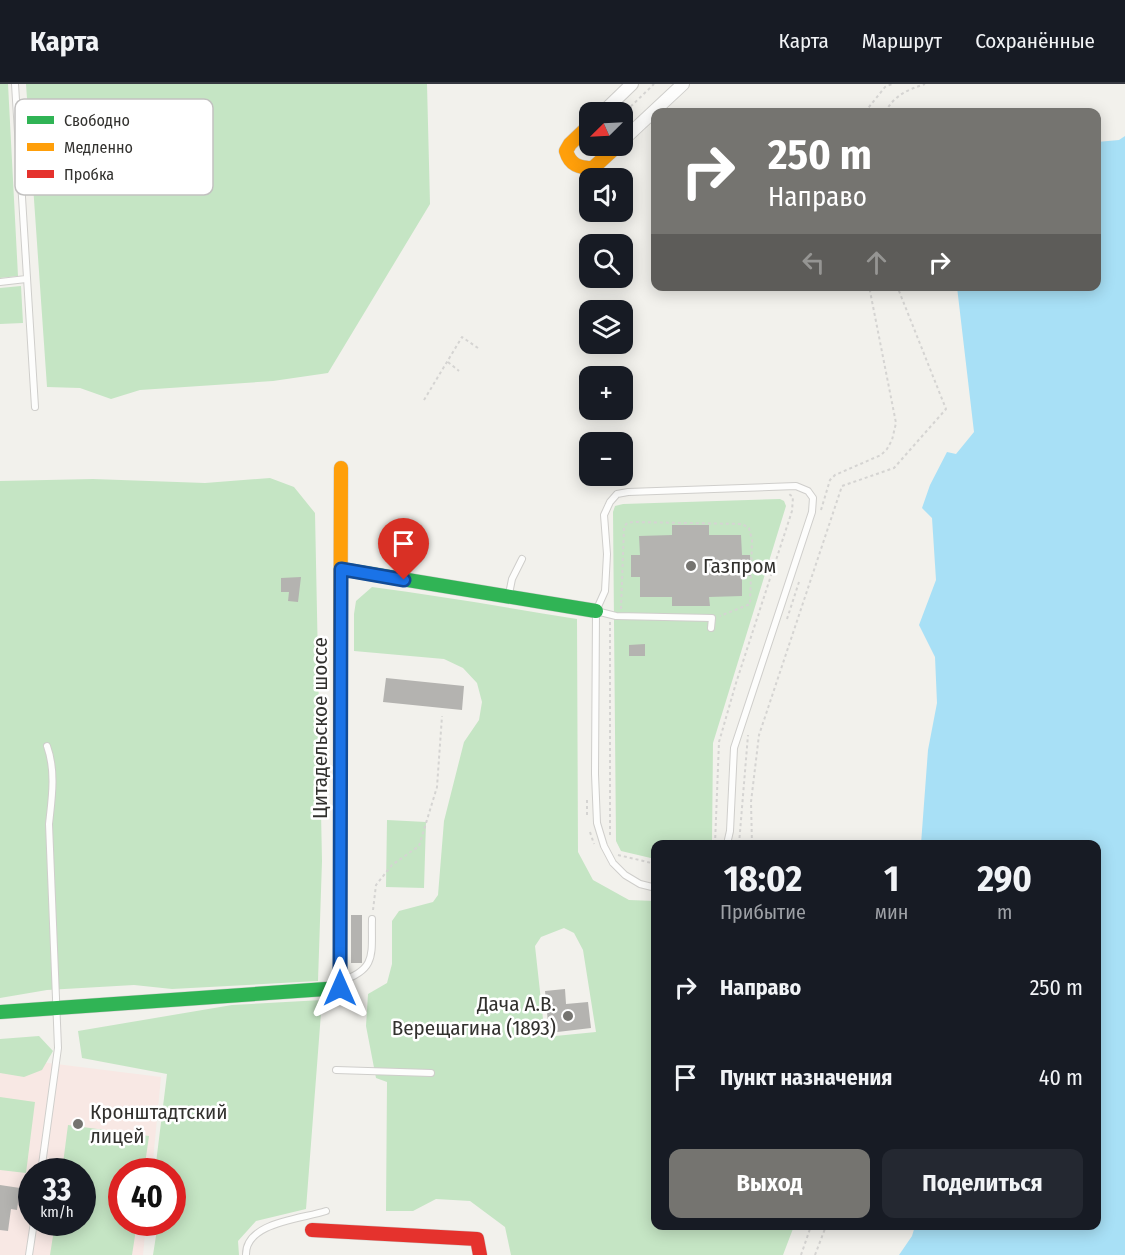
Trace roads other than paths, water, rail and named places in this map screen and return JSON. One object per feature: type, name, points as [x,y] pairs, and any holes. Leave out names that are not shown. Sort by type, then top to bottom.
[{"type":"street","points":[[657,108],[683,84]]},
{"type":"street","points":[[613,102],[630,86]]},
{"type":"street","points":[[633,131],[651,114]]},
{"type":"street","points":[[579,135],[566,150],[572,164],[581,168],[593,168],[606,156]]},
{"type":"street","name":"Цитадельское шоссе","points":[[340,985],[341,468]]},
{"type":"street","points":[[341,569],[508,598],[596,610]]},
{"type":"street","points":[[0,1012],[340,985]]},
{"type":"street","points":[[312,1230],[477,1239],[480,1255]]},
{"type":"lane","points":[[15,84],[16,99]]},
{"type":"lane","points":[[21,195],[35,407]]},
{"type":"lane","points":[[0,282],[26,279]]},
{"type":"lane","points":[[651,887],[640,884],[625,875],[613,863],[604,846],[597,823],[596,610],[605,591],[607,554],[604,515],[616,494],[796,486],[808,491],[813,498],[812,512],[734,748],[728,840]]},
{"type":"lane","points":[[508,598],[512,579],[522,560]]},
{"type":"lane","points":[[596,610],[621,616],[712,618],[711,628]]},
{"type":"lane","points":[[684,617],[684,627]]},
{"type":"lane","points":[[43,1158],[57,1056],[49,824],[53,792],[52,760],[47,746]]},
{"type":"lane","points":[[340,985],[357,976],[370,961],[372,919]]},
{"type":"lane","points":[[336,1070],[431,1072]]},
{"type":"lane","points":[[246,1255],[245,1249],[252,1236],[261,1229],[326,1211]]},
{"type":"lane","points":[[29,1255],[32,1236]]},
{"type":"water","points":[[1125,136],[1125,1255],[899,1255],[914,1230],[1101,1230],[1101,840],[921,840],[928,750],[937,703],[935,657],[919,625],[936,580],[932,518],[922,508],[930,485],[947,452],[956,454],[974,432],[957,291],[1101,291],[1101,142],[1119,140]]},
{"type":"place","name":"Газпром","points":[[691,566]]},
{"type":"place","name":"Дача А.В. Верещагина (1893)","points":[[568,1016]]},
{"type":"place","name":"Кронштадтский лицей","points":[[78,1124]]}]
